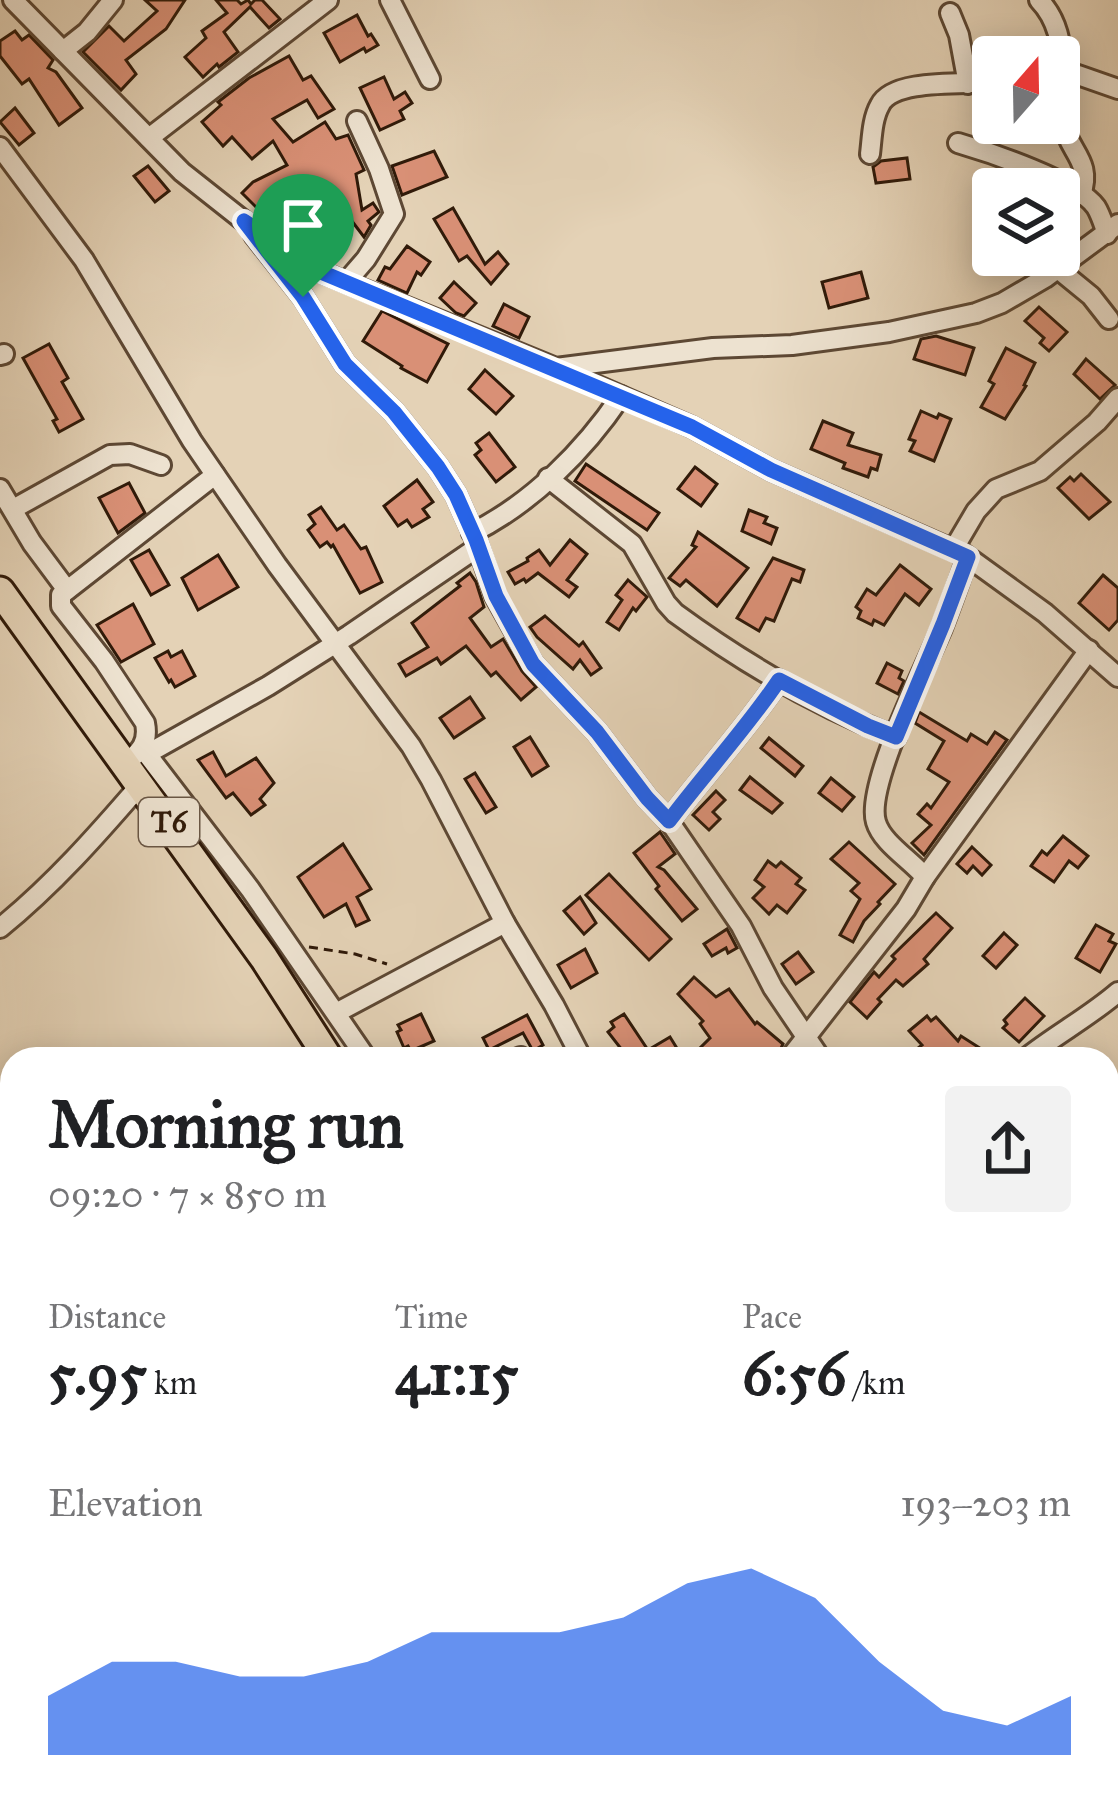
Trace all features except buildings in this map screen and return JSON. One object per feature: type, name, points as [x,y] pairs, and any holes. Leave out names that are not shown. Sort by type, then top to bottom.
[{"type":"highway","name":"T6","points":[[0,591],[139,763],[321,1047]]},
{"type":"street","points":[[0,7],[10,0],[182,172],[309,267],[692,427],[771,470],[960,554],[1045,613],[1115,670]]},
{"type":"street","points":[[63,51],[113,0]]},
{"type":"street","points":[[149,138],[328,0]]},
{"type":"street","points":[[390,0],[430,79]]},
{"type":"street","points":[[1039,0],[1059,36]]},
{"type":"street","points":[[950,13],[968,84]]},
{"type":"street","points":[[1080,78],[1118,89]]},
{"type":"street","points":[[871,154],[879,105],[888,94],[922,86],[972,84]]},
{"type":"street","points":[[346,281],[394,214],[357,121]]},
{"type":"street","points":[[958,143],[1045,176],[1094,204],[1112,229],[1080,253]]},
{"type":"street","points":[[1072,144],[1084,169],[1082,195]]},
{"type":"street","points":[[0,147],[84,260],[215,475],[421,763],[576,1047]]},
{"type":"street","points":[[244,221],[303,297],[345,364],[394,412],[438,467],[456,495],[496,596],[533,664],[597,732],[669,821],[741,926],[773,988],[814,1047]]},
{"type":"street","points":[[556,368],[889,332],[989,308],[1046,276]]},
{"type":"street","points":[[1067,276],[1109,319]]},
{"type":"street","points":[[139,763],[336,643],[475,540],[570,461],[621,396]]},
{"type":"street","points":[[925,878],[876,825],[874,808],[896,737],[943,624],[976,511],[996,489],[1040,471],[1115,404]]},
{"type":"street","points":[[13,509],[110,455],[130,454],[161,465]]},
{"type":"street","points":[[0,928],[87,846],[139,763],[147,735],[145,724],[104,661],[61,607],[62,595],[215,475]]},
{"type":"street","points":[[548,478],[632,544],[675,613],[756,668],[896,737]]},
{"type":"street","points":[[0,489],[67,590]]},
{"type":"street","points":[[797,1047],[906,909],[1089,650]]},
{"type":"street","points":[[669,821],[749,725],[779,680]]},
{"type":"street","points":[[139,763],[250,890],[359,1047]]},
{"type":"street","points":[[336,1013],[505,923]]},
{"type":"street","points":[[1040,1047],[1118,992]]},
{"type":"path","points":[[289,946],[355,954],[411,971]]},
{"type":"route","points":[[244,221],[309,267],[692,427],[771,470],[968,557],[896,737],[779,680],[749,725],[669,821],[597,732],[533,664],[496,596],[456,495],[394,412],[345,364],[303,297],[244,221]]}]
